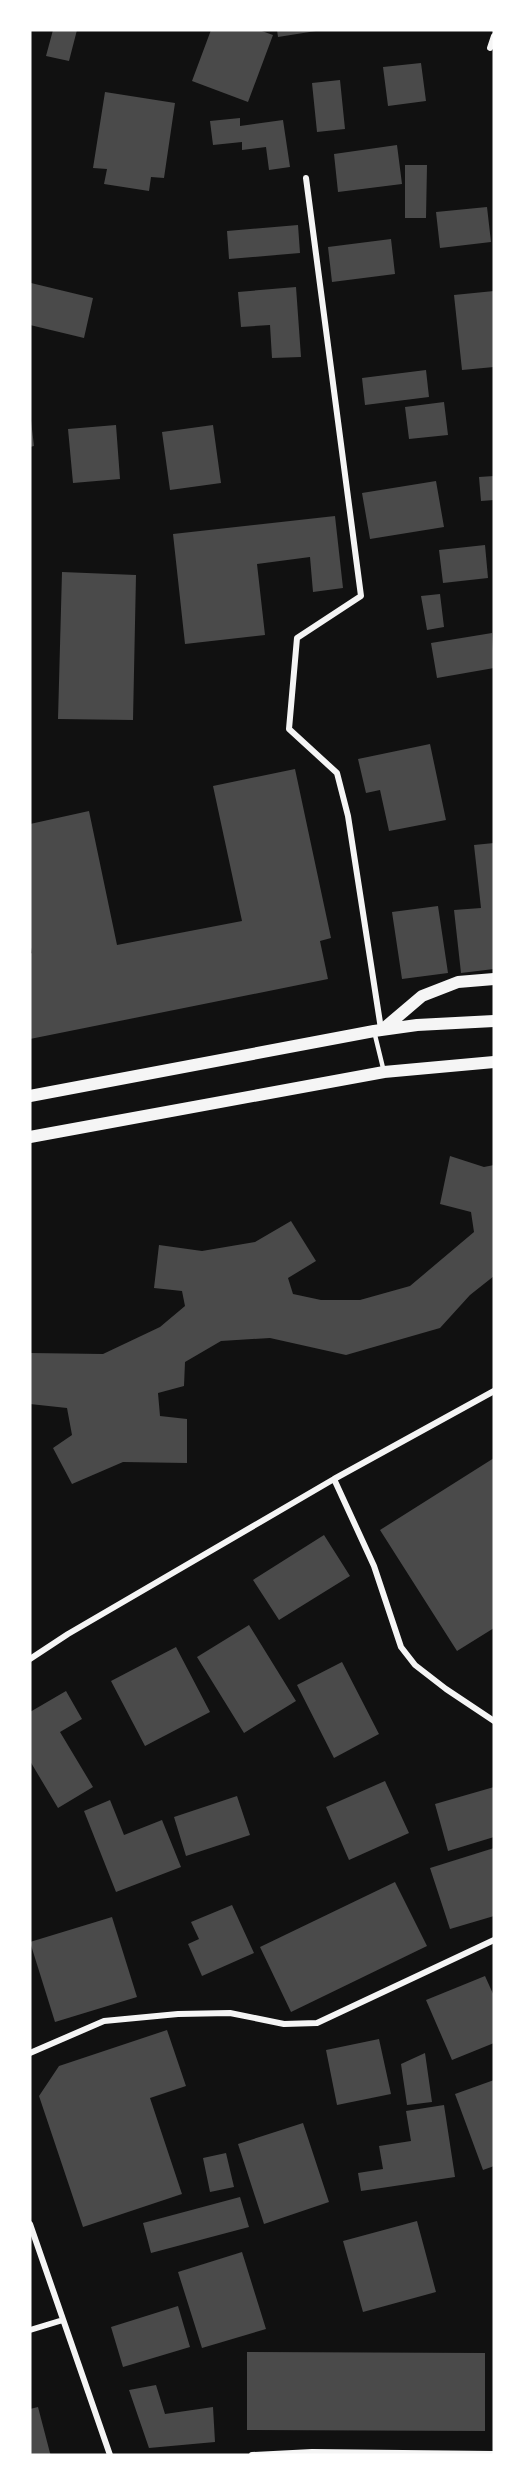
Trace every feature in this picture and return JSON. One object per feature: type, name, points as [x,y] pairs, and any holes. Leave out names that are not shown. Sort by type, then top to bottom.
[{"type":"main road","points":[[378,1031],[422,996],[458,982],[494,979]]},
{"type":"main road","points":[[30,1096],[378,1031],[417,1025],[494,1021]]},
{"type":"main road","points":[[30,1137],[384,1072],[494,1062]]},
{"type":"street","points":[[490,48],[494,36]]},
{"type":"street","points":[[306,178],[361,596],[297,638],[289,729],[337,774],[348,816],[378,1031]]},
{"type":"street","points":[[30,1659],[68,1634],[334,1479],[494,1391]]},
{"type":"street","points":[[334,1479],[374,1566],[401,1647],[415,1665],[494,1721]]},
{"type":"street","points":[[30,2053],[104,2021],[178,2014],[230,2013],[284,2024],[316,2023],[494,1940]]},
{"type":"street","points":[[30,2224],[110,2455]]},
{"type":"street","points":[[30,2330],[63,2320]]},
{"type":"street","points":[[252,2455],[312,2452],[494,2454]]},
{"type":"lane","points":[[378,1031],[384,1072]]},
{"type":"building","points":[[53,30],[77,30],[69,61],[46,56]]},
{"type":"building","points":[[211,30],[259,30],[273,35],[248,102],[192,81]]},
{"type":"building","points":[[277,30],[316,30],[316,31],[278,37]]},
{"type":"building","points":[[421,63],[426,101],[388,106],[383,67]]},
{"type":"building","points":[[340,80],[345,129],[317,132],[312,83]]},
{"type":"building","points":[[105,92],[175,103],[164,178],[151,177],[149,191],[104,184],[107,169],[93,168]]},
{"type":"building","points":[[240,118],[240,126],[283,120],[290,167],[269,170],[266,147],[242,150],[242,142],[213,145],[210,121]]},
{"type":"building","points":[[397,145],[402,184],[338,192],[334,154]]},
{"type":"building","points":[[405,165],[427,165],[426,218],[405,218]]},
{"type":"building","points":[[487,207],[491,242],[440,248],[436,212]]},
{"type":"building","points":[[298,225],[300,253],[229,259],[227,231]]},
{"type":"building","points":[[391,239],[395,274],[332,282],[328,247]]},
{"type":"building","points":[[31,283],[93,298],[84,338],[30,325]]},
{"type":"building","points":[[296,287],[301,357],[272,358],[270,325],[241,327],[238,292]]},
{"type":"building","points":[[494,291],[494,367],[462,370],[454,295]]},
{"type":"building","points":[[426,370],[429,397],[365,405],[362,378]]},
{"type":"building","points":[[444,402],[448,435],[409,439],[405,407]]},
{"type":"building","points":[[30,412],[34,446],[30,447]]},
{"type":"building","points":[[116,425],[120,479],[73,483],[68,429]]},
{"type":"building","points":[[213,425],[221,483],[170,490],[162,432]]},
{"type":"building","points":[[494,476],[494,500],[481,501],[479,477]]},
{"type":"building","points":[[436,481],[444,527],[370,539],[362,493]]},
{"type":"building","points":[[335,516],[343,588],[313,592],[310,557],[257,564],[265,635],[185,644],[173,534]]},
{"type":"building","points":[[485,545],[488,578],[443,583],[439,550]]},
{"type":"building","points":[[62,572],[136,575],[133,720],[58,719]]},
{"type":"building","points":[[440,594],[444,627],[427,630],[421,596]]},
{"type":"building","points":[[492,633],[494,668],[437,678],[431,643]]},
{"type":"building","points":[[430,744],[446,820],[389,831],[380,790],[366,793],[358,759]]},
{"type":"building","points":[[295,769],[331,938],[320,941],[328,979],[30,1039],[30,954],[32,953],[30,942],[30,824],[89,811],[117,945],[242,921],[213,786]]},
{"type":"building","points":[[494,843],[494,969],[461,973],[454,910],[481,908],[474,845]]},
{"type":"building","points":[[438,906],[448,973],[402,979],[392,912]]},
{"type":"building","points":[[450,1156],[484,1167],[494,1165],[494,1276],[470,1295],[440,1328],[346,1355],[270,1338],[221,1341],[185,1362],[184,1386],[158,1393],[160,1416],[187,1419],[187,1463],[123,1462],[72,1484],[53,1448],[72,1435],[67,1408],[30,1404],[30,1353],[103,1354],[160,1327],[185,1306],[182,1291],[154,1288],[159,1245],[202,1251],[255,1242],[291,1221],[316,1261],[288,1278],[293,1294],[321,1300],[360,1300],[410,1286],[474,1232],[471,1212],[440,1204]]},
{"type":"building","points":[[494,1458],[494,1628],[457,1651],[380,1530]]},
{"type":"building","points":[[324,1535],[350,1576],[279,1620],[253,1580]]},
{"type":"building","points":[[249,1625],[296,1701],[244,1733],[197,1657]]},
{"type":"building","points":[[176,1647],[210,1712],[145,1746],[111,1681]]},
{"type":"building","points":[[342,1662],[379,1734],[334,1758],[297,1685]]},
{"type":"building","points":[[66,1691],[82,1719],[60,1732],[93,1787],[58,1808],[30,1761],[30,1712]]},
{"type":"building","points":[[385,1781],[409,1833],[349,1860],[326,1807]]},
{"type":"building","points":[[494,1787],[494,1837],[448,1851],[435,1804]]},
{"type":"building","points":[[237,1796],[250,1835],[186,1856],[174,1817]]},
{"type":"building","points":[[110,1800],[124,1835],[162,1820],[181,1867],[116,1892],[84,1811]]},
{"type":"building","points":[[494,1848],[494,1916],[450,1929],[430,1868]]},
{"type":"building","points":[[395,1882],[427,1946],[291,2012],[260,1947]]},
{"type":"building","points":[[232,1905],[254,1953],[202,1976],[188,1944],[199,1939],[191,1922]]},
{"type":"building","points":[[112,1917],[137,1997],[55,2022],[30,1942]]},
{"type":"building","points":[[485,1976],[494,1996],[494,2043],[452,2060],[426,2000]]},
{"type":"building","points":[[167,2030],[186,2086],[150,2098],[182,2194],[83,2227],[39,2096],[59,2066]]},
{"type":"building","points":[[379,2039],[391,2094],[337,2105],[326,2050]]},
{"type":"building","points":[[425,2053],[432,2102],[407,2105],[401,2064]]},
{"type":"building","points":[[494,2080],[494,2166],[483,2170],[455,2094]]},
{"type":"building","points":[[444,2105],[455,2177],[361,2191],[358,2173],[383,2169],[379,2146],[411,2141],[406,2111]]},
{"type":"building","points":[[303,2123],[329,2202],[264,2224],[238,2144]]},
{"type":"building","points":[[226,2153],[234,2187],[210,2192],[203,2158]]},
{"type":"building","points":[[240,2197],[249,2227],[151,2253],[143,2223]]},
{"type":"building","points":[[417,2221],[436,2292],[363,2312],[343,2241]]},
{"type":"building","points":[[242,2252],[266,2329],[202,2348],[178,2272]]},
{"type":"building","points":[[178,2306],[190,2347],[123,2367],[111,2327]]},
{"type":"building","points":[[247,2352],[485,2353],[485,2431],[247,2430]]},
{"type":"building","points":[[156,2385],[165,2414],[213,2407],[215,2442],[149,2448],[129,2390]]},
{"type":"building","points":[[38,2407],[51,2455],[30,2455],[30,2409]]}]
